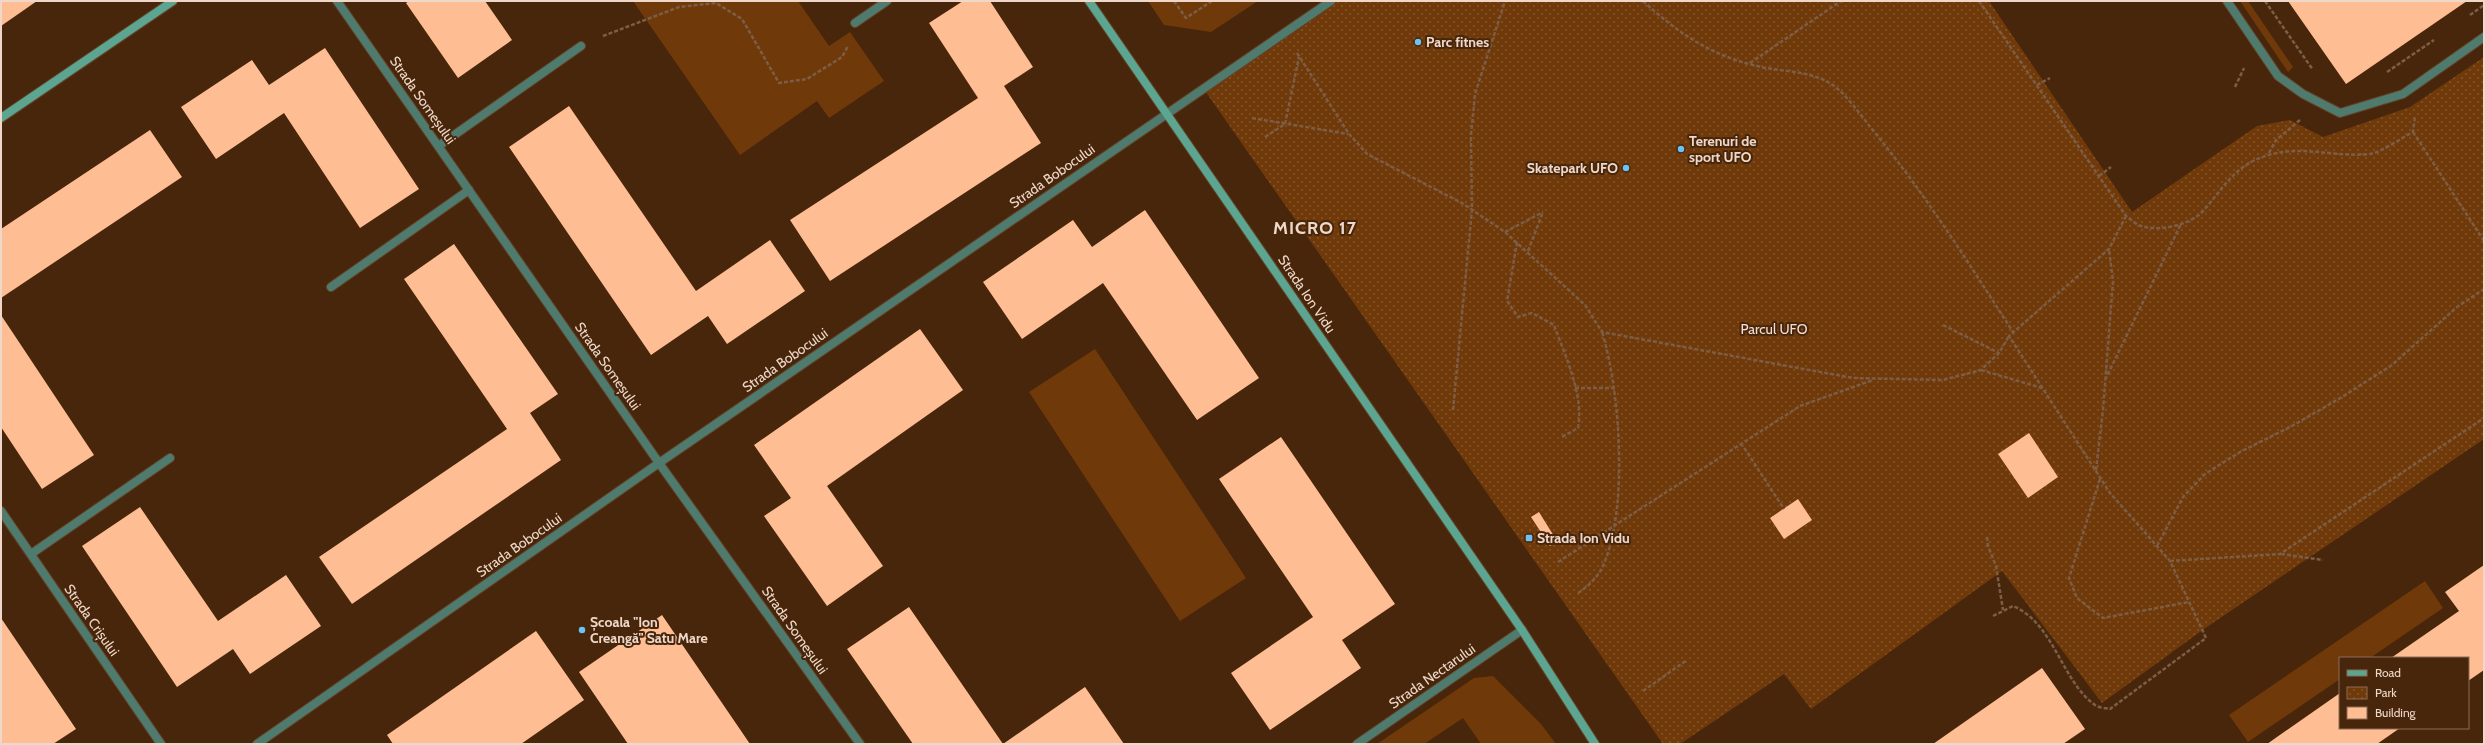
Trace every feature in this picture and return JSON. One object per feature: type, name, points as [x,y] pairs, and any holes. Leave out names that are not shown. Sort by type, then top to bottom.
[{"type":"street","points":[[1,118],[173,1]]},
{"type":"street","name":"Strada Someșului","points":[[337,1],[440,146],[659,463],[860,744]]},
{"type":"street","points":[[855,23],[887,1]]},
{"type":"street","name":"Strada Ion Vidu","points":[[1089,1],[1522,630],[1594,744]]},
{"type":"street","name":"Strada Bobocului","points":[[257,744],[659,463],[1331,1]]},
{"type":"street","points":[[2227,1],[2278,76],[2303,94],[2340,113],[2403,94],[2484,37]]},
{"type":"street","points":[[440,146],[581,46]]},
{"type":"street","points":[[331,287],[470,190]]},
{"type":"street","points":[[31,554],[170,458]]},
{"type":"street","name":"Strada Crișului","points":[[1,511],[162,744]]},
{"type":"street","name":"Strada Nectarului","points":[[1357,744],[1522,630]]},
{"type":"path","points":[[1174,1],[1186,18],[1212,1]]},
{"type":"path","points":[[1453,410],[1472,209],[1471,135],[1475,94],[1505,1]]},
{"type":"path","points":[[1643,1],[1673,28],[1708,49],[1749,63],[1808,73],[1829,82],[1853,106],[1910,176],[2014,332]]},
{"type":"path","points":[[1749,63],[1840,1]]},
{"type":"path","points":[[1979,1],[2126,216],[2140,226],[2158,228],[2181,224],[2203,211],[2217,191],[2244,166],[2269,153],[2299,150],[2371,154],[2413,132]]},
{"type":"path","points":[[2265,1],[2316,74]]},
{"type":"path","points":[[581,46],[679,7],[716,3],[742,19],[779,83],[807,79],[842,57],[848,46],[853,42]]},
{"type":"path","points":[[2465,19],[2484,5]]},
{"type":"path","points":[[2381,77],[2439,36]]},
{"type":"path","points":[[1295,50],[1349,134],[1367,154],[1472,209],[1505,232],[1528,251],[1585,305],[1602,332],[1609,354],[1614,388],[1618,447],[1617,503],[1605,561],[1592,584],[1578,593]]},
{"type":"path","points":[[1266,137],[1285,124],[1299,57]]},
{"type":"path","points":[[2235,87],[2246,64]]},
{"type":"path","points":[[2037,86],[2050,78]]},
{"type":"path","points":[[2269,153],[2276,140],[2321,103]]},
{"type":"path","points":[[2421,111],[2415,115],[2413,132],[2484,240]]},
{"type":"path","points":[[1252,118],[1349,134]]},
{"type":"path","points":[[2099,176],[2111,167]]},
{"type":"path","points":[[1505,232],[1543,212],[1528,251]]},
{"type":"path","points":[[1602,332],[1853,378],[1944,380],[1981,370],[1998,353],[2008,336],[2109,249],[2126,216]]},
{"type":"path","points":[[2104,382],[2181,224]]},
{"type":"path","points":[[1517,242],[1507,301],[1518,316],[1532,313],[1554,325],[1575,388],[1581,413],[1578,428],[1562,437]]},
{"type":"path","points":[[2096,471],[2113,281],[2109,249]]},
{"type":"path","points":[[2157,546],[2183,497],[2205,474],[2240,452],[2330,404],[2392,365],[2457,307],[2484,290]]},
{"type":"path","points":[[1943,325],[1998,353]]},
{"type":"path","points":[[1993,616],[2013,606],[2023,610],[2054,648],[2084,694],[2096,706],[2110,709],[2206,638],[2170,561],[2110,493],[2008,336]]},
{"type":"path","points":[[1981,370],[2042,388]]},
{"type":"path","points":[[1558,562],[1613,525],[1800,406],[1876,379]]},
{"type":"path","points":[[1575,388],[1614,388]]},
{"type":"path","points":[[2280,554],[2484,418]]},
{"type":"path","points":[[1741,444],[1784,509]]},
{"type":"path","points":[[2100,479],[2069,578],[2077,598],[2103,618],[2189,602]]},
{"type":"path","points":[[1987,537],[1988,546],[1996,566],[2004,610]]},
{"type":"path","points":[[2170,561],[2280,554],[2323,560]]},
{"type":"path","points":[[1643,691],[1687,660]]},
{"type":"green space","points":[[633,1],[798,1],[829,46],[850,32],[884,81],[829,118],[817,101],[740,155]]},
{"type":"green space","points":[[1148,1],[1258,1],[1211,32],[1164,25]]},
{"type":"green space","name":"Parcul UFO","points":[[1331,1],[1989,1],[2132,212],[2257,126],[2290,120],[2323,137],[2410,107],[2484,57],[2484,439],[2204,629],[2102,703],[2002,571],[1811,709],[1784,674],[1680,744],[1663,744],[1203,88]]},
{"type":"green space","points":[[2240,1],[2248,1],[2293,67],[2288,72]]},
{"type":"green space","points":[[1095,349],[1246,578],[1180,621],[1029,392]]},
{"type":"green space","points":[[2425,581],[2443,608],[2371,657],[2339,657],[2339,680],[2248,742],[2229,715]]},
{"type":"green space","points":[[1493,676],[1541,724],[1556,744],[1481,744],[1463,718],[1424,744],[1377,744],[1474,678]]},
{"type":"building","points":[[1,1],[37,1],[1,26]]},
{"type":"building","points":[[409,1],[485,1],[512,40],[458,78],[406,3]]},
{"type":"building","points":[[963,1],[990,1],[1033,67],[1004,86],[1041,143],[830,281],[790,220],[978,98],[929,23]]},
{"type":"building","points":[[2288,1],[2467,1],[2346,84]]},
{"type":"building","points":[[325,48],[419,189],[360,228],[284,113],[216,159],[181,107],[252,60],[269,85]]},
{"type":"building","points":[[569,106],[696,291],[770,240],[805,291],[727,344],[708,316],[651,355],[509,147]]},
{"type":"building","points":[[150,130],[182,177],[1,298],[1,229]]},
{"type":"building","points":[[1145,210],[1259,378],[1197,420],[1103,283],[1022,339],[983,282],[1073,220],[1092,247]]},
{"type":"building","points":[[454,244],[558,394],[530,413],[561,460],[352,604],[319,557],[507,429],[404,279]]},
{"type":"building","points":[[1,315],[94,455],[42,489],[1,427]]},
{"type":"building","points":[[920,329],[963,390],[827,486],[883,566],[827,606],[764,516],[791,498],[754,445]]},
{"type":"building","points":[[2029,433],[2058,477],[2028,498],[1998,454]]},
{"type":"building","points":[[1281,437],[1395,604],[1342,640],[1361,668],[1270,730],[1231,673],[1313,617],[1219,479]]},
{"type":"building","points":[[1798,499],[1812,520],[1784,539],[1770,518]]},
{"type":"building","points":[[140,507],[218,621],[286,575],[321,626],[250,674],[233,649],[177,687],[82,546]]},
{"type":"building","points":[[1539,512],[1557,541],[1550,546],[1531,517]]},
{"type":"building","points":[[2484,565],[2484,670],[2469,680],[2469,657],[2392,657],[2459,611],[2445,592]]},
{"type":"building","points":[[909,607],[1003,744],[913,744],[847,649]]},
{"type":"building","name":"Școala \"Ion Creangă\" Satu Mare","points":[[662,615],[750,744],[628,744],[579,672]]},
{"type":"building","points":[[1,618],[76,729],[53,744],[3,744],[1,741]]},
{"type":"building","name":"Școala \"Ion Creangă\" Satu Mare","points":[[536,631],[584,700],[521,744],[393,744],[387,735]]},
{"type":"building","points":[[2042,668],[2085,729],[2063,744],[1933,744]]},
{"type":"building","points":[[1085,687],[1124,744],[1003,744]]},
{"type":"building","points":[[2339,694],[2339,729],[2399,729],[2377,744],[2267,744]]},
{"type":"place","name":"Parc fitnes","points":[[1418,42]]},
{"type":"place","name":"Terenuri de sport UFO","points":[[1681,149]]},
{"type":"place","name":"Skatepark UFO","points":[[1626,168]]},
{"type":"place","name":"Strada Ion Vidu","points":[[1529,538]]},
{"type":"place","name":"Școala \"Ion Creangă\" Satu Mare","points":[[582,630]]},
{"type":"district","name":"MICRO 17","points":[[1315,228]]}]
